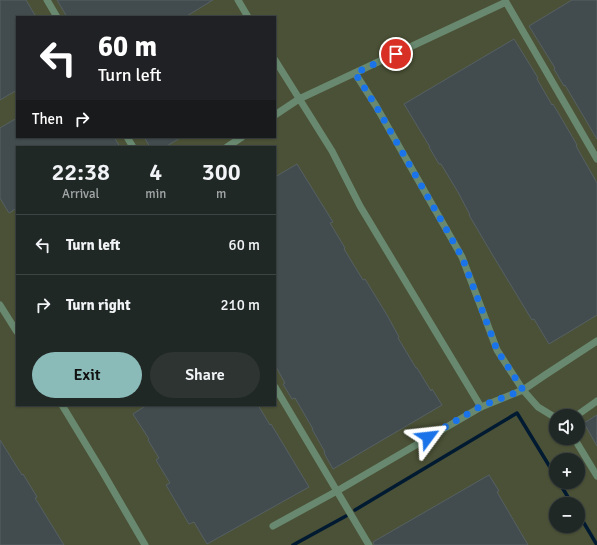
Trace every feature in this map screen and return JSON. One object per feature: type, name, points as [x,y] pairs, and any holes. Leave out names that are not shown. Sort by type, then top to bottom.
[{"type":"lane","points":[[47,0],[56,16]]},
{"type":"lane","points":[[238,0],[247,16]]},
{"type":"lane","points":[[276,115],[299,99],[506,2],[597,159]]},
{"type":"lane","points":[[276,62],[332,151],[360,206],[481,406]]},
{"type":"lane","points":[[355,73],[376,106],[462,257],[497,350],[523,390],[538,408],[549,414]]},
{"type":"lane","points":[[228,146],[240,138]]},
{"type":"lane","points":[[0,305],[16,330]]},
{"type":"lane","points":[[273,526],[337,491],[481,406],[523,390],[597,341]]},
{"type":"lane","points":[[276,389],[369,545]]},
{"type":"lane","points":[[585,410],[597,401]]},
{"type":"lane","points":[[63,406],[146,545]]},
{"type":"lane","points":[[578,445],[597,476]]},
{"type":"green space","points":[[0,0],[597,0],[597,545],[0,545]]},
{"type":"building","points":[[0,0],[26,0],[35,16],[16,16],[16,91],[0,100]]},
{"type":"building","points":[[57,0],[213,0],[187,16],[66,16]]},
{"type":"building","points":[[572,0],[597,0],[597,139],[529,26]]},
{"type":"building","points":[[514,39],[577,145],[576,146],[597,183],[597,315],[549,344],[534,319],[532,320],[492,254],[469,215],[458,192],[441,164],[439,164],[404,104]]},
{"type":"building","points":[[16,119],[16,138],[115,138],[119,146],[16,146],[16,209],[9,213],[0,198],[0,128]]},
{"type":"building","points":[[145,138],[180,138],[167,146],[149,146]]},
{"type":"building","points":[[297,164],[333,222],[330,223],[345,248],[344,249],[363,280],[365,279],[387,315],[399,337],[398,338],[416,368],[442,405],[333,469],[313,429],[295,398],[292,399],[283,384],[285,383],[276,367],[276,176]]},
{"type":"building","points":[[145,406],[259,406],[309,487],[207,544],[194,522],[189,524],[166,485],[170,483],[156,460],[159,458],[133,414]]},
{"type":"building","points":[[597,415],[597,446],[585,425],[585,422]]},
{"type":"building","points":[[0,440],[22,475],[23,474],[37,497],[35,498],[64,545],[0,545]]},
{"type":"building","points":[[489,475],[499,491],[497,492],[528,545],[374,545],[373,542]]},
{"type":"waterway","points":[[355,510],[517,413],[549,466]]},
{"type":"waterway","points":[[563,489],[568,497]]},
{"type":"waterway","points":[[293,545],[346,516]]},
{"type":"waterway","points":[[585,525],[597,545]]},
{"type":"route","points":[[396,54],[355,73],[376,106],[462,257],[497,350],[523,390],[481,406],[428,437]]}]
